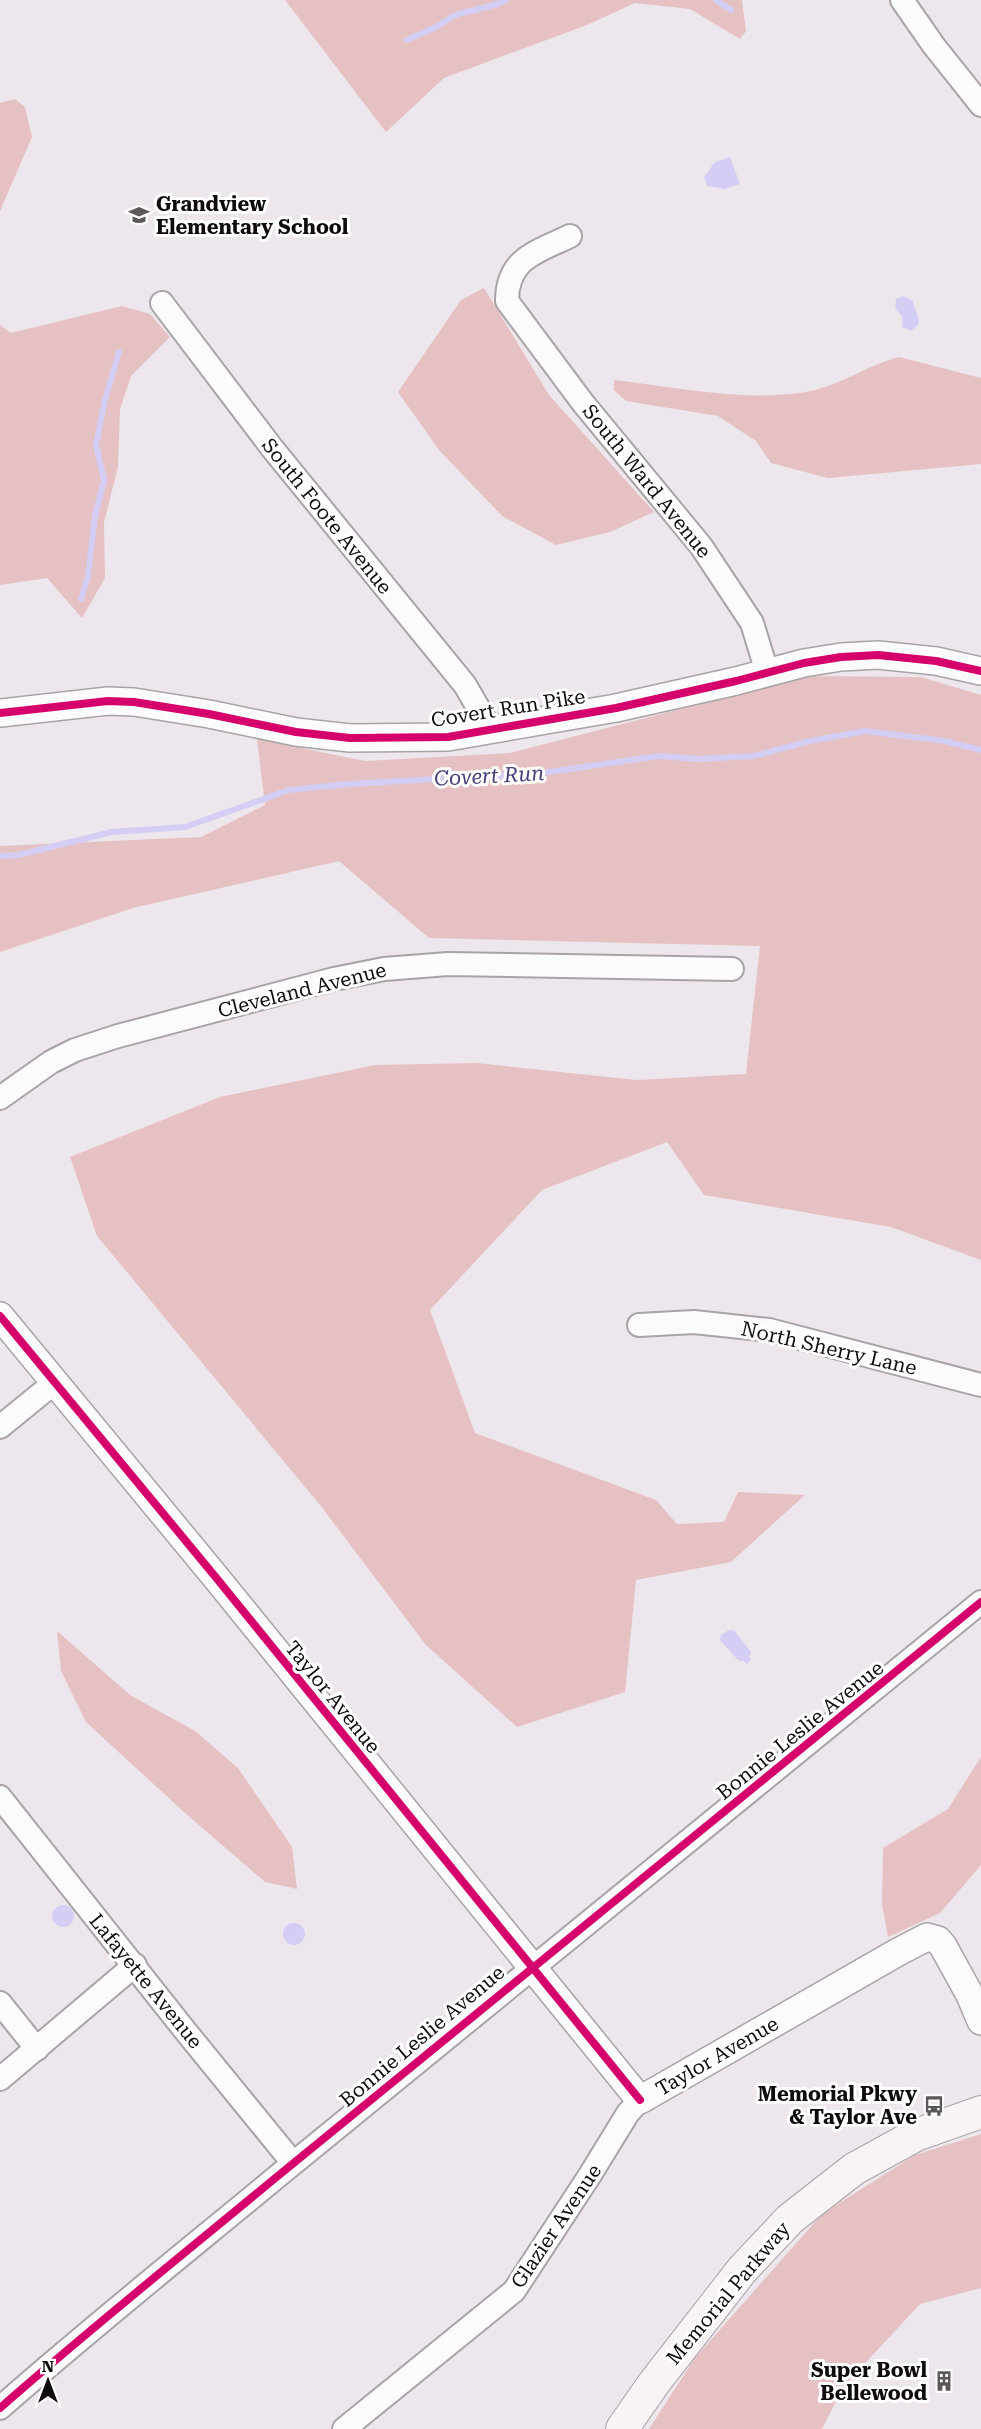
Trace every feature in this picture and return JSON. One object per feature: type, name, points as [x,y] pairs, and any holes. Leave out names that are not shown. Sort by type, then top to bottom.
[{"type":"main road","name":"Memorial Parkway","points":[[622,2429],[654,2383],[736,2278],[790,2219],[854,2169],[916,2135],[981,2112]]},
{"type":"street","points":[[902,0],[934,46],[981,105]]},
{"type":"street","name":"South Ward Avenue","points":[[570,236],[527,256],[516,266],[507,290],[507,301],[583,403],[701,546],[752,623],[767,672]]},
{"type":"street","name":"South Foote Avenue","points":[[162,303],[272,448],[465,685],[491,730]]},
{"type":"street","name":"Covert Run Pike","points":[[0,713],[108,701],[160,705],[296,732],[350,738],[448,737],[665,698],[804,663],[878,655],[936,661],[981,671]]},
{"type":"street","name":"Cleveland Avenue","points":[[0,1098],[51,1062],[118,1036],[334,979],[384,969],[448,964],[732,969]]},
{"type":"street","name":"Taylor Avenue","points":[[0,1316],[218,1580],[640,2100],[876,1963],[927,1937],[938,1940],[944,1946],[981,2021]]},
{"type":"street","name":"North Sherry Lane","points":[[639,1325],[694,1322],[769,1330],[981,1385]]},
{"type":"street","points":[[0,1427],[54,1383]]},
{"type":"street","name":"Bonnie Leslie Avenue","points":[[4,2398],[532,1966],[641,1882],[981,1602]]},
{"type":"street","name":"Lafayette Avenue","points":[[0,1797],[293,2163]]},
{"type":"street","points":[[0,2079],[135,1965]]},
{"type":"street","points":[[0,2003],[37,2049]]},
{"type":"street","name":"Glazier Avenue","points":[[344,2429],[514,2291],[628,2112],[640,2100]]},
{"type":"shaded area","points":[[285,0],[742,0],[746,31],[740,39],[690,9],[635,3],[587,25],[444,78],[386,132]]},
{"type":"shaded area","points":[[15,99],[25,107],[32,137],[0,211],[0,103]]},
{"type":"shaded area","points":[[730,157],[740,184],[724,189],[707,186],[704,177],[715,162]]},
{"type":"shaded area","points":[[484,288],[549,395],[654,512],[610,532],[556,545],[502,516],[439,450],[398,392],[461,300]]},
{"type":"shaded area","points":[[903,296],[913,301],[918,317],[918,325],[911,331],[902,327],[902,317],[895,308],[896,299]]},
{"type":"shaded area","points":[[122,306],[150,314],[170,337],[131,376],[120,409],[118,467],[104,522],[105,578],[82,618],[47,578],[0,585],[0,325],[11,333]]},
{"type":"shaded area","points":[[899,357],[981,378],[981,464],[828,478],[771,463],[756,441],[718,416],[626,401],[614,390],[614,380],[744,395],[795,393],[829,386]]},
{"type":"shaded area","points":[[809,676],[921,677],[981,695],[981,1260],[891,1227],[704,1195],[667,1142],[542,1190],[430,1310],[475,1433],[656,1500],[677,1524],[724,1522],[738,1492],[805,1495],[731,1562],[636,1580],[625,1692],[517,1727],[426,1645],[320,1505],[97,1236],[70,1157],[220,1097],[375,1065],[476,1063],[637,1080],[746,1074],[760,946],[429,938],[339,861],[133,908],[0,952],[0,846],[201,837],[265,805],[257,739],[365,761],[510,753]]},
{"type":"shaded area","points":[[734,1630],[751,1652],[749,1657],[751,1660],[746,1664],[744,1661],[739,1661],[720,1640],[721,1635]]},
{"type":"shaded area","points":[[57,1631],[130,1695],[195,1731],[238,1768],[292,1847],[297,1889],[265,1882],[185,1813],[86,1722],[61,1671]]},
{"type":"shaded area","points":[[981,1757],[981,1865],[940,1913],[888,1937],[882,1904],[883,1848],[948,1809]]},
{"type":"shaded area","points":[[59,1905],[67,1905],[74,1912],[74,1920],[67,1927],[59,1927],[52,1920],[52,1912]]},
{"type":"shaded area","points":[[294,1923],[302,1926],[305,1934],[302,1942],[294,1945],[286,1942],[283,1934],[286,1926]]},
{"type":"shaded area","points":[[981,2134],[981,2288],[920,2304],[843,2387],[822,2429],[649,2429],[695,2358],[822,2214],[915,2155]]},
{"type":"waterway","points":[[407,40],[436,27],[455,15],[506,0]]},
{"type":"waterway","points":[[716,0],[731,10]]},
{"type":"waterway","points":[[81,599],[88,576],[95,516],[104,480],[96,445],[105,400],[119,352]]},
{"type":"waterway","name":"Covert Run","points":[[0,856],[18,855],[112,832],[185,827],[289,790],[349,784],[542,773],[659,756],[699,759],[754,756],[810,741],[865,731],[945,741],[981,750]]},
{"type":"cycle path","points":[[0,713],[108,701],[134,702],[209,714],[296,732],[350,738],[448,737],[616,708],[804,663],[841,657],[878,655],[936,661],[981,671]]},
{"type":"cycle path","points":[[0,1316],[218,1580],[640,2100]]},
{"type":"cycle path","points":[[0,2408],[279,2175],[981,1602]]},
{"type":"place","name":"Grandview Elementary School","points":[[139,215]]},
{"type":"place","name":"Memorial Pkwy & Taylor Ave","points":[[934,2106]]},
{"type":"place","name":"Super Bowl Bellewood","points":[[944,2381]]}]
